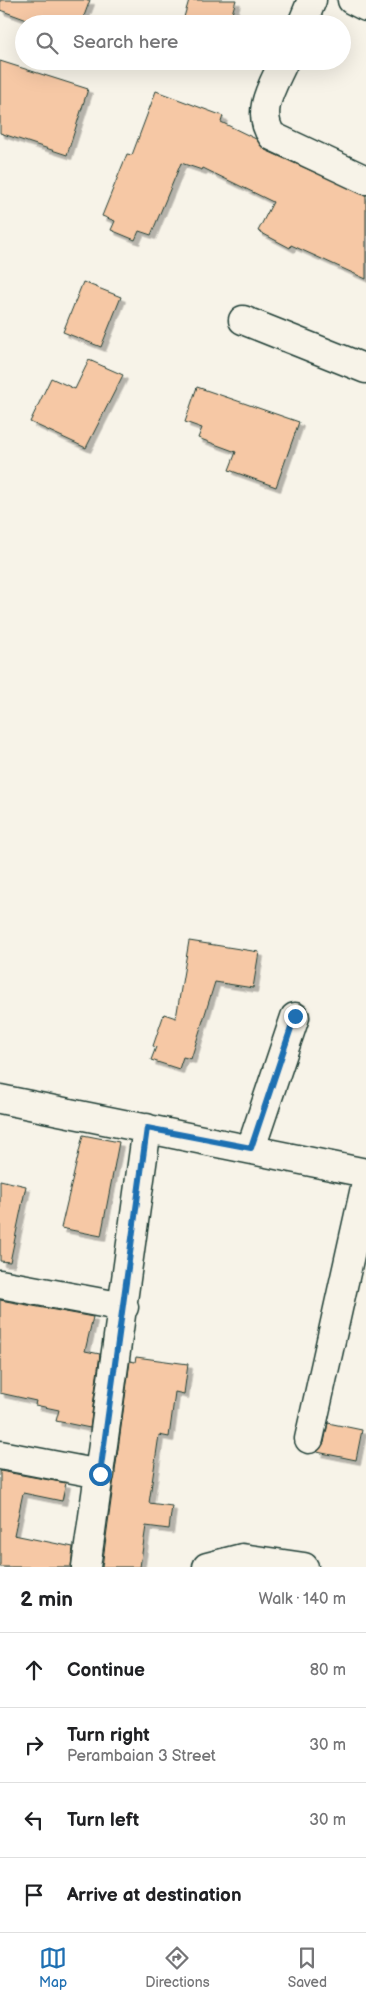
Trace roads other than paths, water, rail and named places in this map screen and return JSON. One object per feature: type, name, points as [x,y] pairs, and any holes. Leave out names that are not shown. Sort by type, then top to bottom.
[{"type":"street","points":[[306,15],[312,0]]},
{"type":"street","points":[[352,0],[366,7]]},
{"type":"street","points":[[280,70],[265,104],[264,118],[266,128],[272,136],[366,180]]},
{"type":"street","points":[[243,320],[366,369]]},
{"type":"street","points":[[251,1148],[295,1016]]},
{"type":"street","points":[[0,1098],[366,1173]]},
{"type":"street","points":[[86,1567],[124,1308],[147,1128]]},
{"type":"street","points":[[309,1439],[366,1183]]},
{"type":"street","points":[[0,1284],[124,1308]]},
{"type":"street","points":[[0,1455],[100,1474]]},
{"type":"street","points":[[207,1567],[242,1558],[304,1567]]}]
